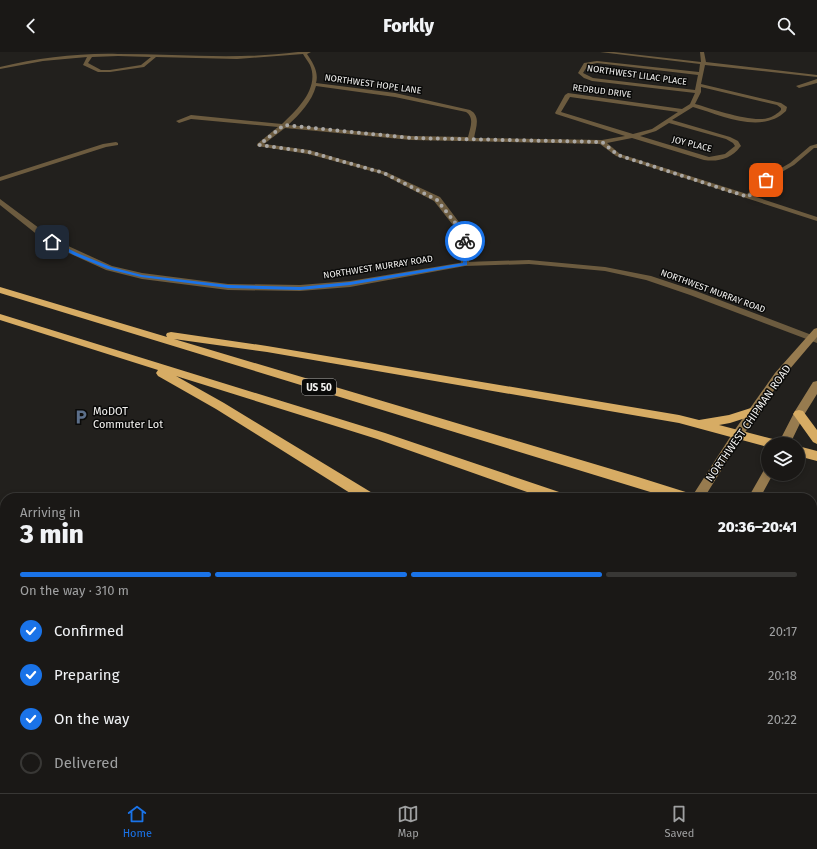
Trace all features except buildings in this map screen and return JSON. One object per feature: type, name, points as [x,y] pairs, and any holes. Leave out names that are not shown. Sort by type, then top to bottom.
[{"type":"highway","name":"US 50","points":[[0,290],[138,330],[223,358],[672,493]]},
{"type":"highway","name":"US 50","points":[[0,317],[381,436],[546,493]]},
{"type":"highway","points":[[138,330],[679,419],[761,441]]},
{"type":"highway","points":[[142,362],[220,406],[361,493]]},
{"type":"highway","points":[[696,424],[730,420],[754,411]]},
{"type":"highway","points":[[799,414],[817,438]]},
{"type":"highway","points":[[805,453],[817,456]]},
{"type":"main road","name":"NORTHWEST CHIPMAN ROAD","points":[[700,493],[738,434],[779,375],[815,337]]},
{"type":"main road","points":[[788,437],[799,414],[817,385]]},
{"type":"main road","points":[[757,493],[764,481]]},
{"type":"street","points":[[0,68],[32,61],[119,54],[242,58],[306,52],[316,75],[310,96],[297,113],[259,145],[309,152],[379,171],[437,200],[464,234],[465,264]]},
{"type":"street","points":[[602,52],[817,76]]},
{"type":"street","points":[[178,121],[191,117],[411,138],[602,142],[633,137],[654,130],[692,105],[698,92],[704,56],[702,52]]},
{"type":"street","points":[[90,56],[85,64],[103,72],[142,66],[154,56]]},
{"type":"street","points":[[130,62],[148,61]]},
{"type":"street","name":"NORTHWEST LILAC PLACE","points":[[698,92],[592,78],[580,74],[586,64],[597,62],[701,74]]},
{"type":"street","points":[[92,67],[104,65]]},
{"type":"street","points":[[806,75],[805,72],[817,71]]},
{"type":"street","points":[[799,86],[817,81]]},
{"type":"street","name":"NORTHWEST HOPE LANE","points":[[314,84],[395,95],[468,111],[474,114],[475,119],[471,139]]},
{"type":"street","points":[[692,105],[753,121],[768,121],[784,110],[784,107],[779,104],[698,85]]},
{"type":"street","name":"REDBUD DRIVE","points":[[633,137],[558,113],[568,95],[685,111]]},
{"type":"street","name":"JOY PLACE","points":[[633,137],[710,159],[726,157],[738,146],[736,142],[728,138],[668,121]]},
{"type":"street","points":[[602,142],[618,155],[817,219]]},
{"type":"street","points":[[0,179],[105,145],[116,144]]},
{"type":"street","points":[[748,197],[771,176],[792,164],[812,147],[817,146]]},
{"type":"street","name":"NORTHWEST MURRAY ROAD","points":[[0,201],[52,242],[109,268],[142,276],[228,287],[300,288],[350,284],[465,264],[529,262],[605,269],[648,278],[815,337]]},
{"type":"way so far","points":[[465,241],[464,234],[437,200],[384,173],[332,157],[309,152],[259,145],[284,125],[411,138],[602,142],[618,155],[748,197],[766,180]]},
{"type":"place","name":"MoDOT Commuter Lot","points":[[81,417]]},
{"type":"route","points":[[52,242],[109,268],[142,276],[228,287],[300,288],[350,284],[465,264],[465,241]]}]
